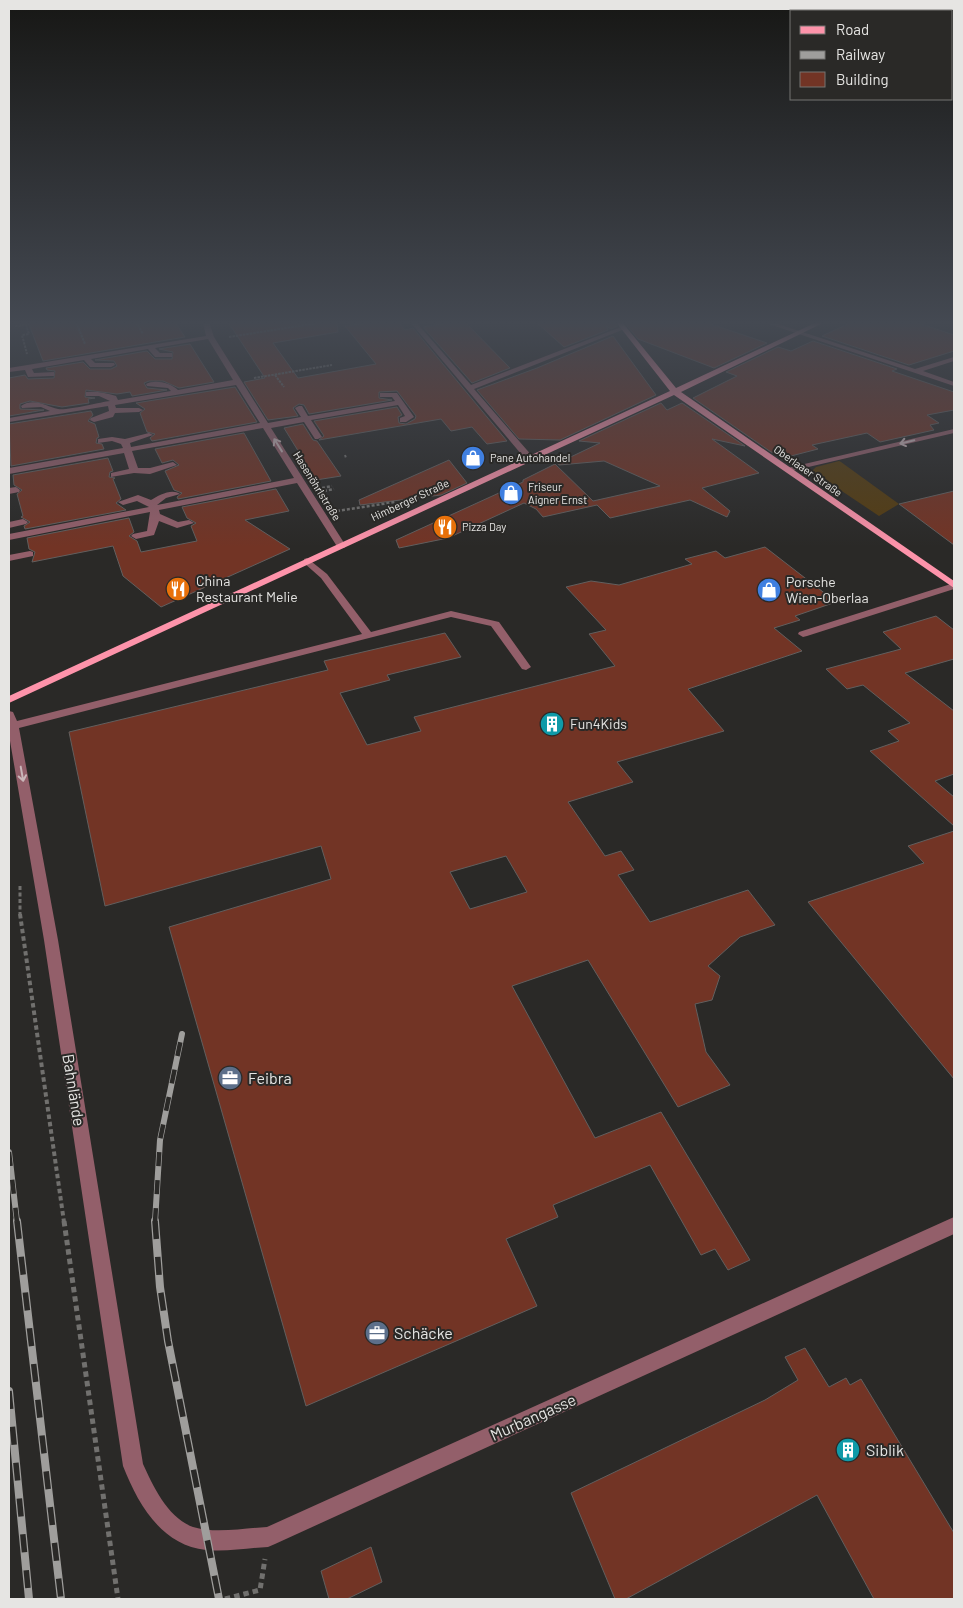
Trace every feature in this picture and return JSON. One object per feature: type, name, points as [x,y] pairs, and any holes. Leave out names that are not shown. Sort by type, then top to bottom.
[{"type":"main road","name":"Himberger Straße","points":[[9,700],[664,397]]},
{"type":"main road","name":"Oberlaaer Straße","points":[[682,397],[954,586]]},
{"type":"street","points":[[94,420],[110,415],[113,405],[111,397]]},
{"type":"street","points":[[9,420],[113,405],[152,397]]},
{"type":"street","name":"Hasenöhrlstraße","points":[[248,397],[341,546]]},
{"type":"street","points":[[396,397],[410,417],[403,420]]},
{"type":"street","points":[[478,397],[530,459]]},
{"type":"street","points":[[9,471],[126,446],[266,426],[400,402]]},
{"type":"street","points":[[113,405],[139,410]]},
{"type":"street","points":[[25,406],[42,406],[53,409],[54,412]]},
{"type":"street","points":[[299,408],[318,437]]},
{"type":"street","points":[[787,469],[954,432]]},
{"type":"street","points":[[126,446],[149,435]]},
{"type":"street","points":[[101,441],[112,439],[126,446],[134,470]]},
{"type":"street","points":[[114,476],[134,470],[150,471],[173,465]]},
{"type":"street","points":[[9,537],[299,480]]},
{"type":"street","points":[[136,536],[151,533],[154,509],[163,496],[176,494]]},
{"type":"street","points":[[123,502],[138,498],[177,525],[189,523]]},
{"type":"street","points":[[9,525],[23,522]]},
{"type":"street","points":[[9,558],[30,554]]},
{"type":"street","points":[[307,561],[324,576],[369,636]]},
{"type":"street","points":[[803,634],[954,586]]},
{"type":"street","points":[[11,721],[369,636],[450,614],[495,624],[526,667]]},
{"type":"street","name":"Bahnlände","points":[[11,721],[51,940],[133,1466]]},
{"type":"street","name":"Murbangasse","points":[[133,1466],[149,1500],[166,1520],[180,1532],[198,1539],[207,1540],[268,1536],[954,1225]]},
{"type":"path","points":[[334,512],[396,502]]},
{"type":"path","points":[[20,879],[20,916],[118,1599]]},
{"type":"path","points":[[225,1599],[260,1590],[268,1536]]},
{"type":"shaded area","points":[[839,461],[899,504],[879,516],[812,471],[816,467]]},
{"type":"building","points":[[9,397],[95,398],[88,399],[89,403],[62,407],[30,401],[20,404],[20,409],[44,410],[9,416]]},
{"type":"building","points":[[173,397],[241,397],[257,422],[152,441],[150,438],[155,434],[147,432],[140,413],[145,409],[136,403]]},
{"type":"building","points":[[253,397],[379,397],[392,400],[309,414],[304,405],[299,404],[293,408],[298,416],[268,420]]},
{"type":"building","points":[[402,397],[470,397],[507,441],[487,444],[472,427],[451,431],[441,419],[319,440],[324,436],[314,421],[397,407],[402,415],[398,417],[399,423],[406,424],[415,419],[416,416]]},
{"type":"building","points":[[483,397],[652,397],[560,440],[519,439]]},
{"type":"building","points":[[954,397],[954,410],[927,415],[939,423],[930,425],[934,430],[880,442],[867,433],[812,445],[818,449],[791,456],[771,452],[693,398]]},
{"type":"building","points":[[661,403],[667,410],[682,403],[745,446],[712,439],[759,473],[702,488],[730,511],[727,517],[690,500],[610,518],[597,505],[543,517],[536,509],[524,503],[448,538],[399,548],[396,540],[523,482],[523,480],[555,464],[593,501],[660,486],[604,461],[559,465],[558,463],[600,443],[579,441]]},
{"type":"building","points":[[91,411],[93,415],[88,421],[95,424],[99,437],[96,443],[102,444],[104,449],[11,466],[9,424]]},
{"type":"building","points":[[303,424],[341,476],[316,480],[284,428]]},
{"type":"building","points":[[244,433],[271,481],[178,499],[177,497],[182,493],[174,490],[165,471],[179,465],[173,460],[162,463],[155,449]]},
{"type":"building","points":[[108,458],[113,471],[110,472],[109,477],[115,478],[113,479],[121,499],[116,503],[126,510],[25,529],[24,526],[30,522],[21,517],[23,516],[17,494],[22,490],[14,485],[13,475]]},
{"type":"building","points":[[449,460],[467,483],[441,495],[360,505],[359,500]]},
{"type":"building","points":[[276,489],[289,511],[245,520],[290,549],[161,607],[123,576],[113,546],[32,562],[35,552],[29,549],[27,538],[129,518],[134,532],[129,536],[137,541],[141,552],[197,541],[191,526],[196,523],[187,518],[182,507]]},
{"type":"building","points":[[954,491],[954,545],[899,504]]},
{"type":"building","points":[[765,547],[836,602],[795,616],[800,620],[774,628],[802,651],[688,689],[724,731],[617,762],[633,782],[568,802],[605,856],[621,851],[634,870],[618,875],[650,922],[748,890],[775,925],[740,937],[708,966],[720,976],[712,1000],[695,1004],[706,1052],[730,1085],[678,1107],[588,960],[512,986],[595,1138],[661,1112],[750,1260],[728,1270],[715,1249],[701,1255],[650,1165],[553,1205],[558,1217],[506,1239],[537,1306],[306,1406],[169,927],[331,879],[321,846],[105,906],[69,732],[328,670],[324,661],[445,633],[461,657],[387,675],[390,680],[340,693],[367,745],[421,731],[414,717],[615,666],[589,634],[606,630],[566,587],[591,581],[619,585],[692,564],[685,559],[716,551],[725,558]],"holes":[[[506,856],[527,892],[470,909],[450,872]]]},
{"type":"building","points":[[936,616],[954,630],[954,659],[905,673],[954,711],[954,774],[935,781],[954,797],[954,826],[870,751],[899,741],[888,731],[910,723],[863,685],[847,689],[826,669],[901,649],[883,632]]},
{"type":"building","points":[[954,831],[954,1079],[808,902],[924,863],[908,846]]},
{"type":"building","points":[[805,1348],[829,1387],[846,1378],[850,1385],[861,1379],[954,1533],[954,1599],[874,1599],[817,1495],[626,1599],[615,1599],[571,1493],[765,1400],[798,1380],[785,1357]]},
{"type":"building","points":[[371,1547],[382,1582],[347,1599],[329,1599],[321,1571]]},
{"type":"railway","points":[[155,1221],[160,1140],[182,1034]]},
{"type":"railway","points":[[9,1152],[17,1222]]},
{"type":"railway","points":[[17,1221],[61,1599]]},
{"type":"railway","points":[[155,1221],[160,1287],[168,1341],[219,1599]]},
{"type":"railway","points":[[9,1391],[29,1599]]},
{"type":"place","name":"Pane Autohandel","points":[[473,458]]},
{"type":"place","name":"Friseur Aigner Ernst","points":[[511,493]]},
{"type":"place","name":"Pizza Day","points":[[445,527]]},
{"type":"place","name":"China Restaurant Melie","points":[[178,589]]},
{"type":"place","name":"Porsche Wien-Oberlaa","points":[[769,590]]},
{"type":"place","name":"Fun4Kids","points":[[552,724]]},
{"type":"place","name":"Feibra","points":[[230,1078]]},
{"type":"place","name":"Schäcke","points":[[377,1333]]},
{"type":"place","name":"Siblik","points":[[848,1450]]}]
